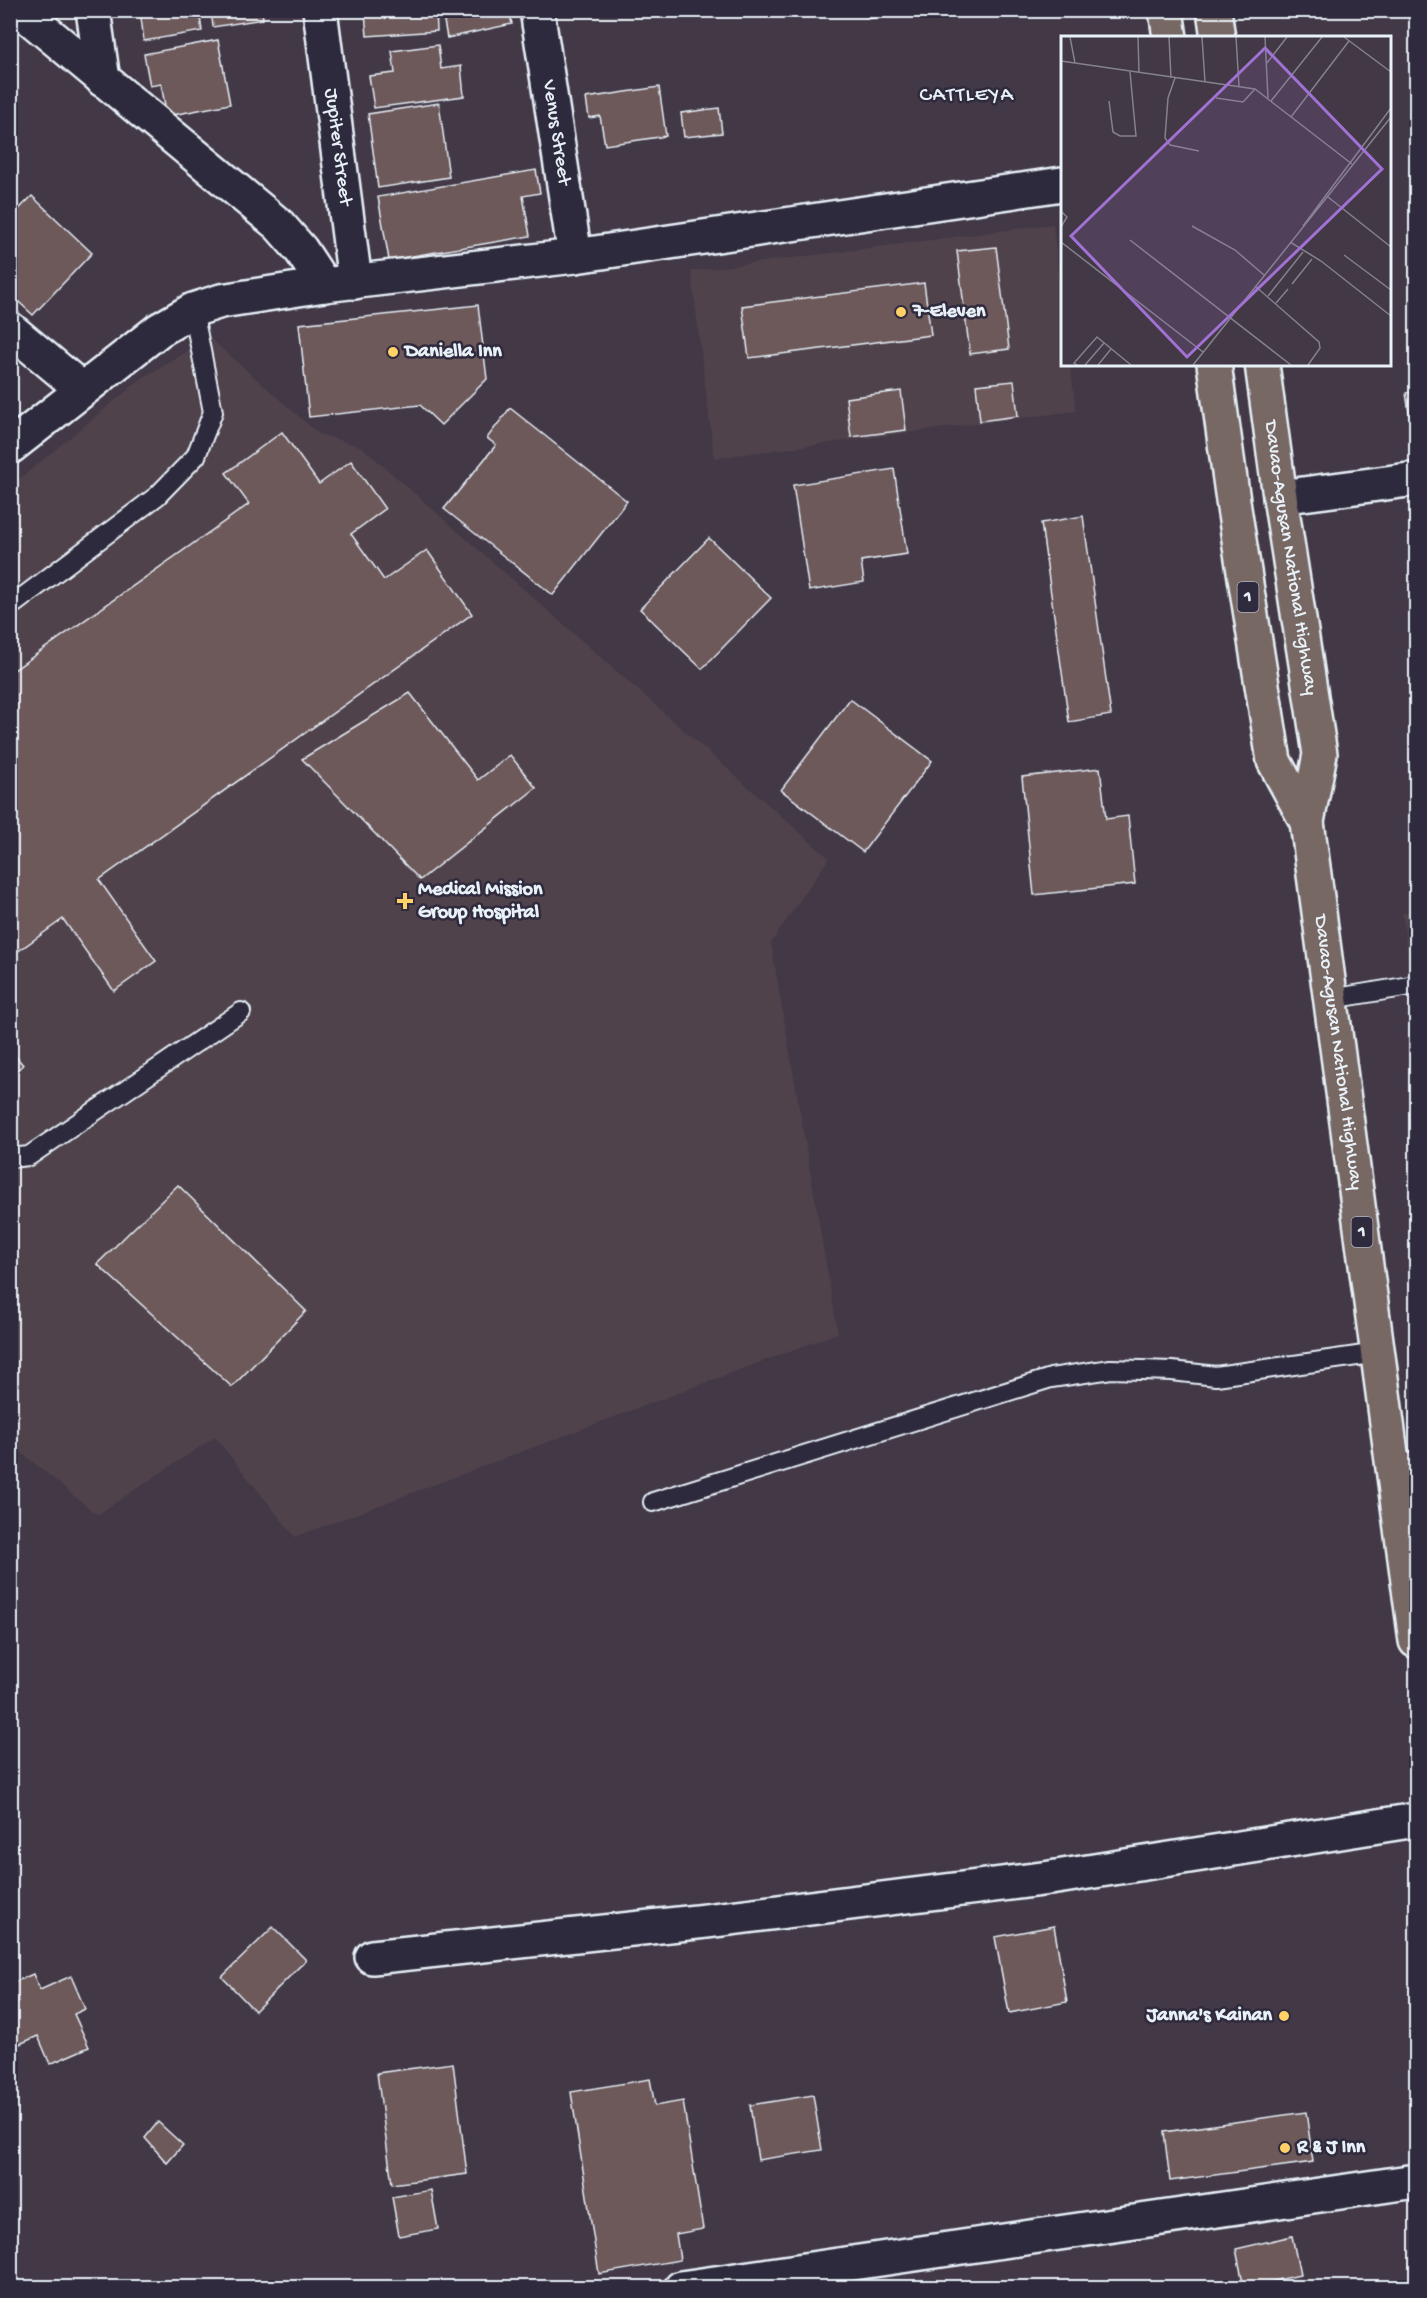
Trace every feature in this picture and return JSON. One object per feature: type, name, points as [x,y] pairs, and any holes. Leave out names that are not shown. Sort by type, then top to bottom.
[{"type":"highway","points":[[1166,10],[1170,36]]},
{"type":"highway","points":[[1214,10],[1218,36]]},
{"type":"highway","name":"Davao-Agusan National Highway","points":[[1214,366],[1274,761],[1307,822]]},
{"type":"highway","name":"Davao-Agusan National Highway","points":[[1262,366],[1320,754],[1307,822],[1378,1353],[1405,1462],[1416,1641]]},
{"type":"street","points":[[20,10],[279,225],[301,250],[339,283]]},
{"type":"street","points":[[93,10],[103,80]]},
{"type":"street","name":"Jupiter Street","points":[[320,10],[339,283]]},
{"type":"street","name":"Venus Street","points":[[537,10],[575,256]]},
{"type":"street","points":[[10,447],[159,330],[193,310],[221,301],[339,283],[575,256],[1061,184]]},
{"type":"street","points":[[10,329],[82,389]]},
{"type":"street","points":[[1280,497],[1416,479]]},
{"type":"street","points":[[372,1957],[706,1922],[1050,1878],[1416,1820]]},
{"type":"street","points":[[681,2288],[1416,2181]]},
{"type":"lane","points":[[15,603],[157,496],[196,456],[213,412],[193,310]]},
{"type":"lane","points":[[1331,999],[1416,985]]},
{"type":"lane","points":[[10,1158],[29,1156],[241,1012]]},
{"type":"lane","points":[[653,1502],[1051,1378],[1111,1369],[1172,1371],[1216,1376],[1378,1353]]},
{"type":"shaded area","points":[[1053,224],[1061,293],[1061,366],[1070,366],[1076,411],[714,458],[691,271]]},
{"type":"shaded area","name":"Medical Mission Group Hospital","points":[[210,338],[319,434],[362,447],[829,858],[771,943],[838,1333],[295,1537],[215,1437],[97,1515],[11,1444],[11,486],[142,378]]},
{"type":"shaded area","points":[[1416,911],[1416,1017],[1402,913]]},
{"type":"building","points":[[140,10],[199,10],[202,31],[144,41]]},
{"type":"building","points":[[211,10],[262,10],[263,19],[213,27]]},
{"type":"building","points":[[385,10],[436,10],[437,31],[367,36],[365,13]]},
{"type":"building","points":[[442,10],[509,10],[512,24],[447,38]]},
{"type":"building","points":[[867,10],[940,10],[867,19]]},
{"type":"building","points":[[218,40],[230,104],[167,116],[161,84],[150,86],[144,54]]},
{"type":"building","points":[[438,45],[441,69],[461,66],[464,96],[374,108],[369,76],[395,73],[392,51]]},
{"type":"building","points":[[659,87],[666,136],[605,145],[600,116],[589,118],[586,98]]},
{"type":"building","points":[[439,103],[449,177],[378,188],[368,114]]},
{"type":"building","points":[[719,108],[722,133],[684,137],[681,113]]},
{"type":"building","points":[[536,170],[540,193],[523,196],[530,236],[389,260],[378,197]]},
{"type":"building","points":[[32,196],[92,253],[33,315],[10,294],[10,218]]},
{"type":"building","points":[[996,247],[1009,349],[970,354],[957,251]]},
{"type":"building","points":[[924,283],[931,335],[749,358],[742,306]]},
{"type":"building","name":"Daniella Inn","points":[[478,305],[487,379],[441,425],[420,405],[309,417],[299,324]]},
{"type":"building","points":[[1014,381],[1018,416],[980,421],[976,385]]},
{"type":"building","points":[[901,391],[906,430],[851,437],[846,398]]},
{"type":"building","points":[[1416,391],[1416,457],[1406,393]]},
{"type":"building","points":[[510,408],[627,501],[553,595],[444,509],[496,445],[487,438]]},
{"type":"building","points":[[282,432],[319,484],[351,461],[385,509],[351,534],[384,580],[427,550],[472,614],[99,880],[156,961],[114,991],[63,919],[10,957],[10,673],[249,504],[226,473]]},
{"type":"building","points":[[894,469],[907,554],[861,561],[864,582],[809,591],[793,485]]},
{"type":"building","points":[[1083,516],[1111,715],[1069,722],[1041,523]]},
{"type":"building","points":[[709,538],[771,598],[702,669],[640,609]]},
{"type":"building","points":[[410,693],[478,780],[510,755],[536,788],[420,880],[302,759]]},
{"type":"building","points":[[850,699],[932,761],[863,852],[781,790]]},
{"type":"building","points":[[1100,768],[1106,819],[1128,816],[1135,884],[1034,895],[1022,777]]},
{"type":"building","points":[[10,1049],[23,1065],[10,1076]]},
{"type":"building","points":[[178,1185],[306,1311],[232,1387],[97,1264]]},
{"type":"building","points":[[1054,1926],[1067,2002],[1009,2013],[995,1937]]},
{"type":"building","points":[[273,1927],[306,1960],[255,2011],[222,1977]]},
{"type":"building","points":[[33,1974],[40,1990],[71,1976],[85,2009],[74,2014],[89,2047],[50,2064],[38,2036],[10,2048],[10,1984]]},
{"type":"building","points":[[453,2063],[467,2174],[392,2184],[377,2073]]},
{"type":"building","points":[[650,2079],[655,2106],[683,2101],[703,2229],[676,2234],[680,2260],[599,2274],[571,2092]]},
{"type":"building","points":[[813,2095],[822,2150],[758,2160],[750,2105]]},
{"type":"building","points":[[1306,2112],[1313,2162],[1170,2181],[1164,2132]]},
{"type":"building","points":[[158,2122],[183,2145],[167,2163],[145,2138]]},
{"type":"building","points":[[431,2190],[438,2229],[399,2236],[392,2197]]},
{"type":"building","points":[[1292,2236],[1300,2275],[1244,2288],[1236,2249]]},
{"type":"building","points":[[1226,2280],[1229,2288],[1177,2288]]},
{"type":"place","name":"7-Eleven","points":[[901,312]]},
{"type":"place","name":"Daniella Inn","points":[[393,352]]},
{"type":"place","name":"Medical Mission Group Hospital","points":[[405,901]]},
{"type":"place","name":"Janna's Kainan","points":[[1284,2016]]},
{"type":"place","name":"R & J Inn","points":[[1285,2148]]},
{"type":"district","name":"CATTLEYA","points":[[967,96]]}]
